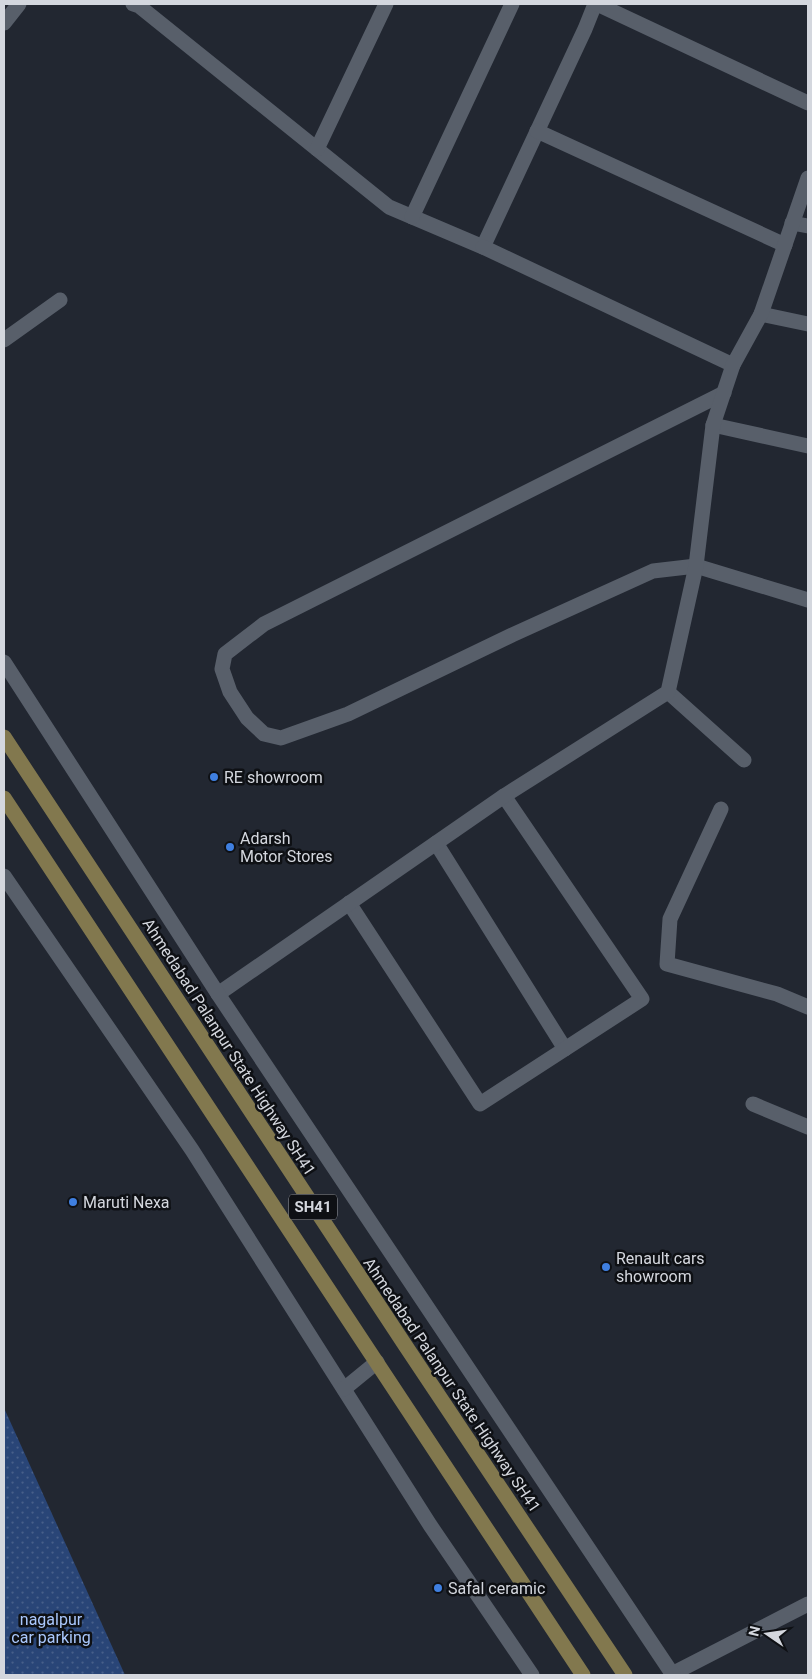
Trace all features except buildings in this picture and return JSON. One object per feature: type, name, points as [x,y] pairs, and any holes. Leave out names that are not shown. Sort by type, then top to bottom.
[{"type":"main road","name":"Ahmedabad Palanpur State Highway SH41","points":[[4,737],[625,1675]]},
{"type":"main road","name":"SH41","points":[[4,798],[583,1675]]},
{"type":"street","points":[[4,23],[19,4]]},
{"type":"street","points":[[133,4],[139,6],[389,207],[483,247],[733,365]]},
{"type":"street","points":[[317,149],[386,4]]},
{"type":"street","points":[[412,217],[512,4]]},
{"type":"street","points":[[483,247],[596,4],[808,104]]},
{"type":"street","points":[[537,131],[785,245]]},
{"type":"street","points":[[218,994],[504,796],[668,692],[696,566],[713,425],[733,365],[761,314],[808,178]]},
{"type":"street","points":[[792,224],[808,226]]},
{"type":"street","points":[[4,340],[60,300]]},
{"type":"street","points":[[761,314],[808,324]]},
{"type":"street","points":[[724,393],[264,624],[225,654],[222,669],[230,692],[247,718],[264,734],[282,738],[348,714],[512,635],[653,572],[696,566],[808,600]]},
{"type":"street","points":[[713,425],[808,446]]},
{"type":"street","points":[[4,662],[218,994],[672,1674],[808,1604]]},
{"type":"street","points":[[668,692],[744,760]]},
{"type":"street","points":[[349,903],[480,1104],[642,999],[504,796]]},
{"type":"street","points":[[721,809],[670,920],[667,964],[777,994],[808,1007]]},
{"type":"street","points":[[436,843],[565,1049]]},
{"type":"street","points":[[4,876],[192,1150],[430,1525],[532,1675]]},
{"type":"street","points":[[753,1104],[808,1127]]},
{"type":"street","points":[[344,1389],[378,1362]]},
{"type":"green space","name":"nagalpur car parking","points":[[4,1408],[125,1675],[4,1675]]},
{"type":"place","name":"RE showroom","points":[[214,777]]},
{"type":"place","name":"Adarsh Motor Stores","points":[[230,847]]},
{"type":"place","name":"Maruti Nexa","points":[[73,1202]]},
{"type":"place","name":"Renault cars showroom","points":[[606,1267]]},
{"type":"place","name":"Safal ceramic","points":[[438,1588]]}]
